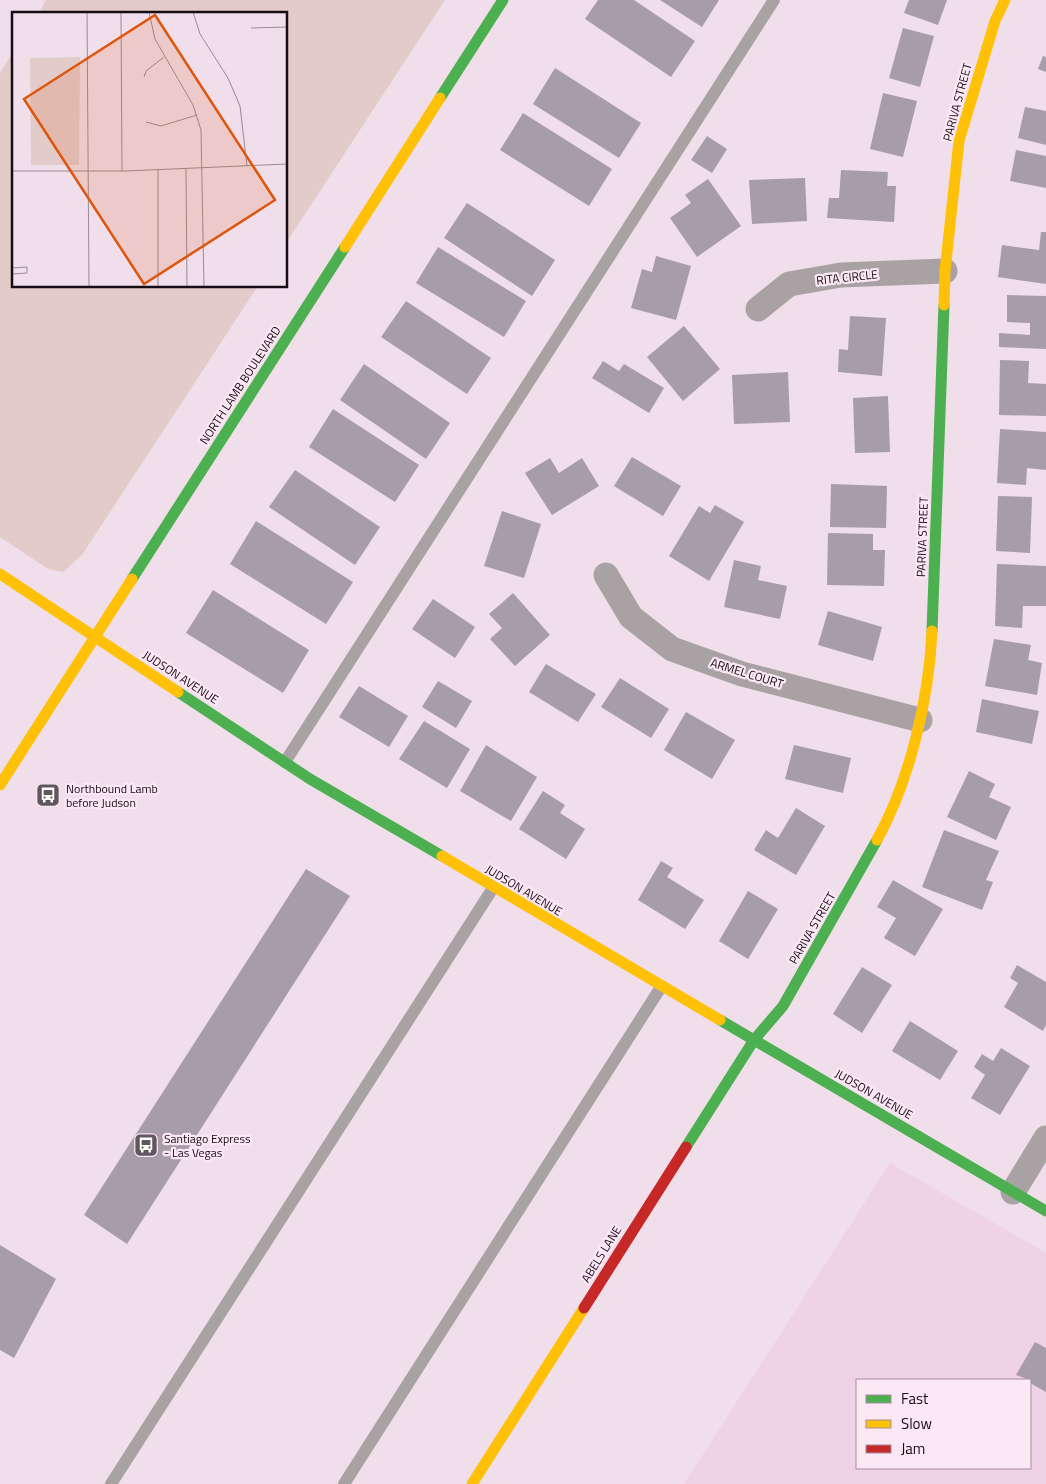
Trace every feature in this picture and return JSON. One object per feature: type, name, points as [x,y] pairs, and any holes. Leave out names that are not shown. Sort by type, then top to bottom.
[{"type":"street","name":"NORTH LAMB BOULEVARD","points":[[0,786],[503,0]]},
{"type":"street","name":"PARIVA STREET","points":[[754,1040],[783,1006],[888,820],[917,734],[931,650],[945,270],[959,141],[995,21],[1005,0]]},
{"type":"street","name":"RITA CIRCLE","points":[[758,309],[789,284],[841,275],[945,270]]},
{"type":"street","name":"JUDSON AVENUE","points":[[0,574],[285,762],[493,888],[1046,1211]]},
{"type":"street","name":"ARMEL COURT","points":[[606,575],[631,617],[672,649],[742,674],[920,720]]},
{"type":"street","name":"ABELS LANE","points":[[472,1484],[754,1040]]},
{"type":"street","points":[[1014,1192],[1046,1138]]},
{"type":"lane","points":[[285,762],[774,0]]},
{"type":"lane","points":[[111,1484],[493,888]]},
{"type":"lane","points":[[344,1484],[661,987]]},
{"type":"shaded area","points":[[46,0],[445,0],[288,240],[288,12],[39,12]]},
{"type":"shaded area","points":[[12,54],[12,288],[257,288],[82,555],[63,572],[48,569],[0,537],[0,73]]},
{"type":"shaded area","points":[[890,1163],[1046,1253],[1046,1484],[684,1484]]},
{"type":"building","points":[[598,0],[634,0],[695,41],[671,77],[585,19]]},
{"type":"building","points":[[660,0],[719,0],[702,27]]},
{"type":"building","points":[[909,0],[947,0],[938,25],[904,13]]},
{"type":"building","points":[[903,28],[934,36],[920,87],[889,78]]},
{"type":"building","points":[[1043,56],[1046,57],[1046,72],[1038,69]]},
{"type":"building","points":[[555,68],[641,123],[619,158],[533,104]]},
{"type":"building","points":[[883,93],[917,101],[903,157],[870,149]]},
{"type":"building","points":[[1025,107],[1046,111],[1046,145],[1018,138]]},
{"type":"building","points":[[523,113],[612,169],[589,206],[500,150]]},
{"type":"building","points":[[707,136],[727,149],[712,173],[691,160]]},
{"type":"building","points":[[1016,150],[1046,156],[1046,188],[1010,181]]},
{"type":"building","points":[[841,170],[888,172],[887,186],[896,186],[894,222],[827,218],[829,198],[839,198]]},
{"type":"building","points":[[805,178],[807,221],[752,224],[749,180]]},
{"type":"building","points":[[708,179],[741,226],[697,257],[670,218],[691,203],[685,195]]},
{"type":"building","points":[[467,203],[555,260],[532,296],[444,238]]},
{"type":"building","points":[[1041,232],[1046,232],[1046,284],[998,277],[1002,245],[1039,250]]},
{"type":"building","points":[[438,247],[526,301],[504,337],[416,283]]},
{"type":"building","points":[[656,256],[691,266],[676,320],[631,308],[642,269],[652,272]]},
{"type":"building","points":[[1007,295],[1046,296],[1046,349],[999,347],[999,333],[1030,335],[1030,323],[1007,322]]},
{"type":"building","points":[[406,301],[491,358],[467,394],[381,337]]},
{"type":"building","points":[[850,316],[886,318],[882,376],[838,372],[839,349],[848,350]]},
{"type":"building","points":[[684,326],[720,369],[683,401],[647,357]]},
{"type":"building","points":[[1000,360],[1029,361],[1028,383],[1046,384],[1046,416],[999,415]]},
{"type":"building","points":[[603,361],[619,371],[624,364],[664,388],[649,413],[592,378]]},
{"type":"building","points":[[364,364],[450,423],[426,459],[340,400]]},
{"type":"building","points":[[788,372],[790,422],[734,424],[732,375]]},
{"type":"building","points":[[888,396],[890,452],[855,453],[853,398]]},
{"type":"building","points":[[333,409],[419,465],[395,502],[309,447]]},
{"type":"building","points":[[1000,429],[1046,432],[1046,470],[1027,468],[1026,485],[997,483]]},
{"type":"building","points":[[632,457],[681,486],[663,516],[614,486]]},
{"type":"building","points":[[550,458],[559,473],[582,458],[599,486],[552,515],[525,473]]},
{"type":"building","points":[[295,470],[380,527],[355,565],[269,507]]},
{"type":"building","points":[[831,484],[887,486],[886,528],[830,527]]},
{"type":"building","points":[[998,496],[1032,497],[1030,553],[996,551]]},
{"type":"building","points":[[715,505],[744,522],[709,581],[669,556],[699,506],[710,513]]},
{"type":"building","points":[[502,511],[541,524],[524,578],[484,566]]},
{"type":"building","points":[[256,521],[353,582],[326,624],[230,564]]},
{"type":"building","points":[[828,533],[873,534],[873,550],[885,550],[884,586],[827,585]]},
{"type":"building","points":[[734,560],[761,566],[758,580],[787,586],[780,619],[724,607]]},
{"type":"building","points":[[997,564],[1046,566],[1046,606],[1023,606],[1022,628],[995,626]]},
{"type":"building","points":[[213,590],[309,650],[283,693],[186,633]]},
{"type":"building","points":[[513,593],[550,635],[515,666],[490,639],[502,628],[489,614]]},
{"type":"building","points":[[433,599],[475,627],[455,658],[412,629]]},
{"type":"building","points":[[828,611],[882,627],[873,661],[818,645]]},
{"type":"building","points":[[994,639],[1031,645],[1028,660],[1042,663],[1037,695],[985,686]]},
{"type":"building","points":[[546,664],[596,694],[578,722],[529,692]]},
{"type":"building","points":[[620,678],[669,709],[651,738],[601,707]]},
{"type":"building","points":[[438,681],[472,701],[456,728],[422,707]]},
{"type":"building","points":[[359,686],[408,716],[389,747],[339,717]]},
{"type":"building","points":[[982,699],[1039,711],[1032,744],[976,732]]},
{"type":"building","points":[[686,712],[735,740],[712,779],[664,750]]},
{"type":"building","points":[[424,721],[470,749],[447,788],[399,759]]},
{"type":"building","points":[[486,745],[537,777],[511,821],[460,791]]},
{"type":"building","points":[[794,745],[851,758],[843,793],[785,779]]},
{"type":"building","points":[[969,771],[995,784],[989,797],[1011,807],[996,840],[947,817]]},
{"type":"building","points":[[543,791],[565,805],[560,813],[585,829],[566,859],[519,829]]},
{"type":"building","points":[[796,808],[825,826],[796,875],[754,850],[766,830],[778,838]]},
{"type":"building","points":[[944,830],[999,851],[986,880],[993,882],[982,910],[922,887]]},
{"type":"building","points":[[661,861],[673,868],[667,877],[704,900],[685,929],[638,900]]},
{"type":"building","points":[[306,869],[350,896],[127,1244],[84,1215]]},
{"type":"building","points":[[893,880],[943,909],[915,956],[884,938],[896,918],[877,907]]},
{"type":"building","points":[[748,891],[778,909],[748,959],[719,941]]},
{"type":"building","points":[[1017,965],[1046,982],[1046,1025],[1043,1031],[1004,1007],[1018,983],[1010,978]]},
{"type":"building","points":[[862,967],[892,985],[862,1033],[833,1014]]},
{"type":"building","points":[[910,1021],[958,1051],[940,1080],[892,1051]]},
{"type":"building","points":[[1001,1048],[1030,1066],[1000,1115],[971,1098],[985,1075],[974,1067],[982,1054],[993,1061]]},
{"type":"building","points":[[0,1245],[56,1279],[14,1358],[0,1350]]},
{"type":"building","points":[[1035,1342],[1046,1348],[1046,1392],[1031,1384],[1031,1379],[1016,1375]]},
{"type":"traffic: fast","points":[[440,98],[503,0]]},
{"type":"traffic: fast","points":[[132,579],[345,247]]},
{"type":"traffic: fast","points":[[932,631],[944,305]]},
{"type":"traffic: fast","points":[[178,692],[310,779],[442,856]]},
{"type":"traffic: fast","points":[[686,1147],[754,1040],[783,1006],[877,840]]},
{"type":"traffic: fast","points":[[720,1020],[1046,1211]]},
{"type":"traffic: slow","points":[[944,305],[945,271],[959,141],[995,21],[1005,0]]},
{"type":"traffic: slow","points":[[345,247],[440,98]]},
{"type":"traffic: slow","points":[[0,574],[178,692]]},
{"type":"traffic: slow","points":[[0,785],[132,579]]},
{"type":"traffic: slow","points":[[877,840],[899,792],[916,739],[927,684],[932,631]]},
{"type":"traffic: slow","points":[[442,856],[720,1020]]},
{"type":"traffic: slow","points":[[472,1484],[584,1308]]},
{"type":"traffic: jam","points":[[584,1308],[686,1147]]},
{"type":"place","name":"Northbound Lamb before Judson","points":[[48,795]]},
{"type":"place","name":"Santiago Express - Las Vegas","points":[[146,1145]]}]
